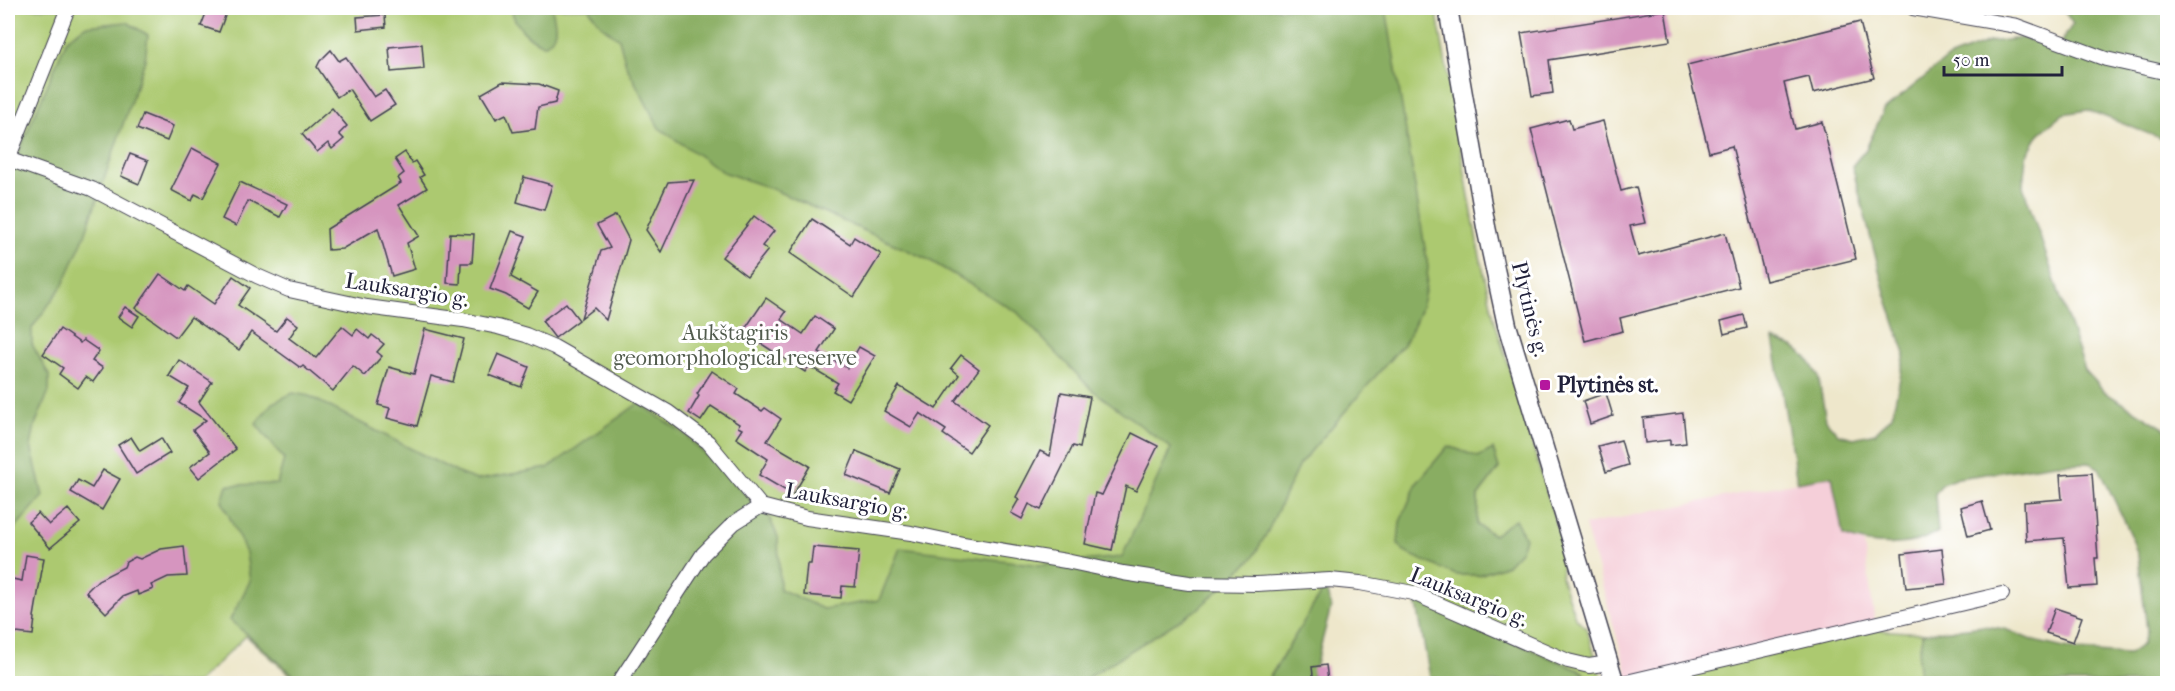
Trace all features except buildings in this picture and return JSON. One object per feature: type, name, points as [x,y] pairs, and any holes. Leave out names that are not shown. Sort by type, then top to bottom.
[{"type":"main road","name":"Plytinės g.","points":[[1449,8],[1486,227],[1507,325],[1616,684]]},
{"type":"street","name":"Lauksargio g.","points":[[68,8],[8,159],[92,189],[257,276],[289,290],[367,307],[498,327],[526,335],[554,347],[668,412],[708,442],[761,506],[807,518],[911,533],[1123,573],[1189,583],[1257,584],[1330,580],[1370,585],[1413,593],[1568,661],[1589,666],[1609,663]]},
{"type":"street","points":[[1913,8],[2017,26],[2106,59],[2168,73]]},
{"type":"street","points":[[618,684],[704,554],[734,524],[761,506]]},
{"type":"street","points":[[1616,684],[2002,594]]},
{"type":"shaded area","points":[[1832,475],[1843,536],[1864,544],[1876,630],[1630,683],[1585,525]]},
{"type":"green space","name":"Aukštagiris geomorphological reserve","points":[[8,8],[1436,8],[1478,247],[1494,318],[1564,550],[1561,577],[1575,617],[1586,628],[1604,683],[1586,683],[1583,672],[1416,600],[1356,588],[1326,586],[1266,683],[301,684],[246,636],[197,683],[8,683]],"holes":[[[1448,446],[1478,457],[1493,450],[1499,468],[1478,496],[1477,525],[1494,535],[1507,565],[1479,575],[1456,575]]]},
{"type":"green space","points":[[511,8],[552,8],[555,29],[552,38],[544,45],[533,39],[519,26]]},
{"type":"green space","points":[[588,8],[1386,8],[1428,267],[1426,288],[1419,314],[1406,341],[1299,465],[1252,559],[1198,609],[1079,683],[303,683],[230,620],[250,581],[246,553],[222,501],[227,485],[277,484],[284,459],[256,424],[272,403],[293,393],[309,396],[460,474],[477,480],[548,468],[639,403],[684,434],[769,517],[778,537],[780,589],[823,609],[879,600],[900,548],[1041,565],[1122,557],[1171,448],[1091,389],[1017,312],[929,260],[770,188],[723,172],[659,128],[626,65],[619,39],[601,25]]},
{"type":"green space","points":[[2062,8],[2167,8],[2167,141],[2088,110],[2063,114],[2039,134],[2026,156],[2023,186],[2085,370],[2106,393],[2167,430],[2167,683],[1920,683],[1918,656],[1923,633],[1984,626],[2005,629],[2034,641],[2077,651],[2129,654],[2142,645],[2147,630],[2138,556],[2131,535],[2099,468],[2089,463],[2056,464],[1958,478],[1942,484],[1935,494],[1938,532],[1927,538],[1891,545],[1854,540],[1843,536],[1832,476],[1797,482],[1773,339],[1793,347],[1807,358],[1818,375],[1826,420],[1838,434],[1854,438],[1875,433],[1892,416],[1905,354],[1885,293],[1852,166],[1866,149],[1884,110],[1948,58],[1989,42],[2022,38],[2057,48],[2073,24]]},
{"type":"green space","points":[[127,22],[148,35],[145,60],[85,235],[63,285],[32,328],[32,344],[49,375],[49,391],[35,425],[31,446],[43,496],[8,536],[8,169],[11,170],[67,39],[85,26]]},
{"type":"green space","points":[[1448,446],[1478,457],[1493,449],[1499,468],[1478,496],[1477,525],[1494,535],[1515,519],[1525,538],[1521,550],[1507,565],[1479,575],[1456,575],[1404,552],[1398,544],[1400,522],[1417,483]]},
{"type":"green space","points":[[1325,586],[1331,607],[1311,683],[1266,684]]},
{"type":"green space","points":[[1416,600],[1583,672],[1586,683],[1431,683]]},
{"type":"green space","points":[[1876,630],[1923,633],[1918,656],[1920,683],[1636,684]]},
{"type":"place","name":"Plytinės st.","points":[[1545,385]]}]
